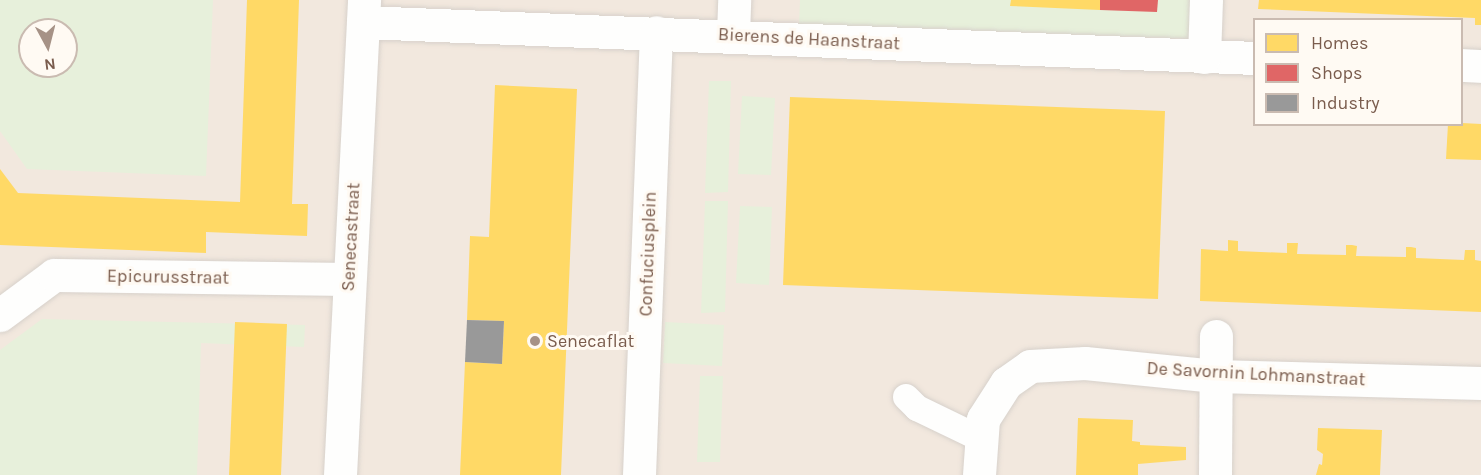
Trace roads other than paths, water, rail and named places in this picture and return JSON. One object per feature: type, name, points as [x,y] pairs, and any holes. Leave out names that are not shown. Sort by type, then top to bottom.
[{"type":"street","points":[[733,35],[734,0]]},
{"type":"street","points":[[1204,57],[1206,0]]},
{"type":"street","name":"Bierens de Haanstraat","points":[[363,11],[656,33],[1253,58]]},
{"type":"street","name":"Senecastraat","points":[[340,475],[363,11]]},
{"type":"street","name":"Confuciusplein","points":[[639,475],[656,33]]},
{"type":"street","points":[[1463,65],[1481,66]]},
{"type":"street","name":"Epicurusstraat","points":[[0,315],[54,275],[349,279]]},
{"type":"street","points":[[1215,475],[1218,406],[1215,376],[1216,336]]},
{"type":"street","name":"De Savornin Lohmanstraat","points":[[981,439],[983,419],[1006,382],[1030,366],[1085,363],[1215,376],[1481,383]]},
{"type":"street","points":[[906,397],[917,408],[981,439],[980,475]]},
{"type":"place","name":"Senecaflat","points":[[535,341]]}]
